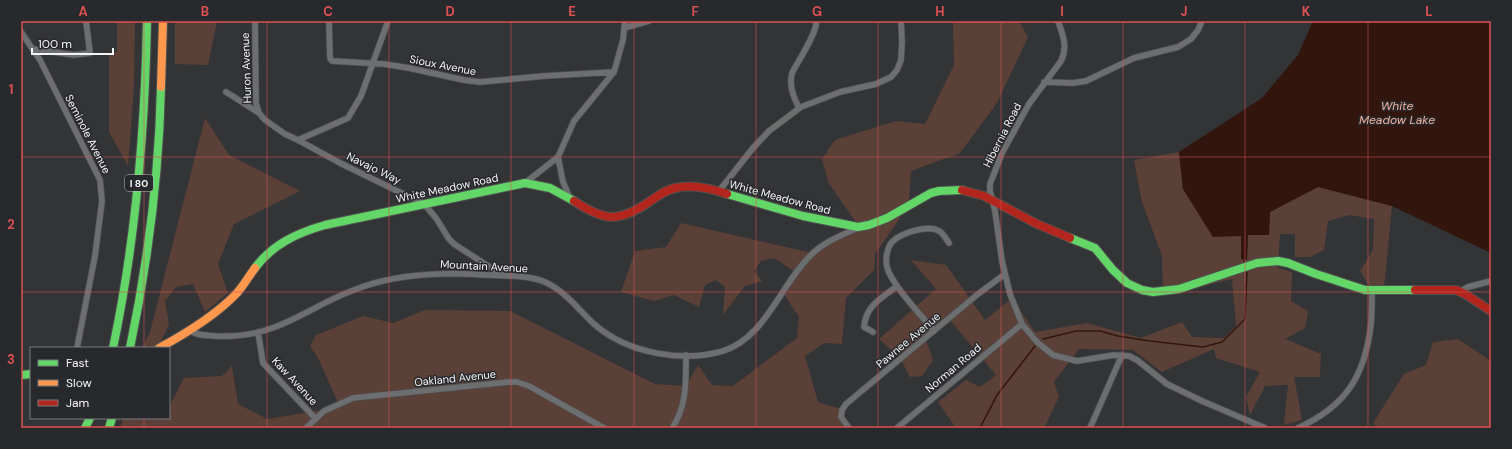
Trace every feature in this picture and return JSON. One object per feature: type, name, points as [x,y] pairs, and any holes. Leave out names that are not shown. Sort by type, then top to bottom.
[{"type":"main road","name":"I 80","points":[[114,345],[132,246],[139,191],[145,112],[147,21]]},
{"type":"main road","name":"I 80","points":[[131,344],[146,263],[156,185],[162,106],[163,21]]},
{"type":"main road","name":"White Meadow Road","points":[[161,347],[189,330],[217,310],[236,294],[251,273],[266,256],[280,244],[296,234],[325,225],[525,182],[544,186],[570,198],[593,213],[609,218],[617,217],[637,210],[660,195],[678,188],[692,186],[719,191],[807,218],[859,227],[883,219],[931,193],[939,191],[964,190],[977,193],[1038,224],[1094,248],[1103,256],[1120,277],[1130,285],[1142,290],[1153,292],[1179,289],[1257,263],[1278,261],[1288,263],[1322,276],[1372,290],[1444,289],[1460,291],[1491,311]]},
{"type":"street","points":[[33,49],[74,55],[90,53],[86,21]]},
{"type":"street","name":"Huron Avenue","points":[[255,21],[256,103],[259,113]]},
{"type":"street","name":"Sioux Avenue","points":[[329,21],[330,58],[332,61],[374,63],[409,68],[480,82],[544,76],[614,72]]},
{"type":"street","points":[[298,140],[348,118],[361,96],[388,21]]},
{"type":"street","points":[[525,182],[558,157],[574,121],[614,72],[623,40],[625,21]]},
{"type":"street","points":[[624,28],[649,21]]},
{"type":"street","points":[[799,108],[792,93],[790,79],[814,34],[817,25],[816,21]]},
{"type":"street","points":[[719,191],[753,148],[769,131],[799,108],[815,100],[840,92],[876,84],[891,77],[897,70],[901,60],[901,21]]},
{"type":"street","name":"Hibernia Road","points":[[1058,21],[1064,39],[1064,54],[1029,104],[1000,160],[990,184],[1005,274],[1015,310],[1022,324],[1031,336],[1053,355],[1077,361],[1122,355]]},
{"type":"street","points":[[1044,82],[1074,83],[1086,81],[1134,58],[1178,47],[1191,39],[1198,30],[1202,21]]},
{"type":"street","name":"Seminole Avenue","points":[[21,32],[40,60],[68,118],[96,170],[102,191],[95,256],[77,347]]},
{"type":"street","name":"Navajo Way","points":[[226,92],[259,113],[265,120],[285,134],[424,204],[454,244],[502,275]]},
{"type":"street","points":[[558,157],[563,182],[570,198]]},
{"type":"street","name":"Mountain Avenue","points":[[189,330],[197,335],[220,336],[258,332],[284,323],[352,290],[410,275],[502,275],[524,276],[546,282],[563,294],[605,332],[638,349],[686,356],[722,351],[732,348],[747,337],[767,315],[789,280],[810,255],[827,241],[859,227]]},
{"type":"street","points":[[934,331],[897,286],[889,274],[886,260],[892,242],[904,234],[916,230],[929,229],[939,231],[949,243]]},
{"type":"street","name":"Pawnee Avenue","points":[[850,428],[841,417],[842,410],[846,404],[978,294],[1005,274]]},
{"type":"street","points":[[1460,291],[1468,287],[1491,282]]},
{"type":"street","points":[[873,332],[864,327],[868,311],[897,286]]},
{"type":"street","points":[[1298,428],[1321,416],[1351,388],[1364,358],[1371,325],[1372,290]]},
{"type":"street","name":"Norman Road","points":[[897,428],[1022,324]]},
{"type":"street","name":"Kaw Avenue","points":[[258,332],[263,363],[316,419]]},
{"type":"street","points":[[1090,428],[1122,355],[1129,356],[1136,360],[1167,384],[1202,402],[1265,428]]},
{"type":"street","points":[[672,428],[683,407],[686,378],[686,356]]},
{"type":"street","name":"Oakland Avenue","points":[[306,428],[324,411],[353,398],[513,382],[529,386],[604,428]]},
{"type":"shaded area","points":[[117,21],[135,21],[134,87],[128,166],[109,132],[109,54],[117,52]]},
{"type":"shaded area","points":[[175,21],[217,21],[208,65],[175,64]]},
{"type":"shaded area","points":[[953,21],[1019,21],[1028,37],[997,103],[960,153],[911,171],[909,205],[875,254],[874,270],[846,298],[842,344],[824,343],[805,356],[818,402],[841,409],[851,428],[120,428],[123,419],[170,419],[170,405],[184,378],[222,376],[232,366],[238,404],[267,419],[340,407],[318,358],[310,346],[316,335],[363,316],[393,323],[425,310],[510,311],[655,384],[686,386],[698,365],[712,385],[733,386],[797,338],[799,317],[783,293],[797,273],[774,258],[761,261],[754,271],[762,281],[745,286],[723,315],[725,287],[716,280],[705,285],[699,307],[674,295],[654,301],[621,292],[635,251],[666,247],[681,223],[812,253],[860,228],[828,182],[822,159],[835,140],[896,121],[925,124],[954,65]]},
{"type":"shaded area","points":[[205,118],[229,155],[300,191],[234,224],[218,264],[228,293],[205,312],[193,284],[176,287],[165,301],[169,325],[158,347],[142,347],[150,332]]},
{"type":"shaded area","points":[[1179,152],[1183,189],[1213,236],[1241,236],[1241,259],[1247,260],[1248,235],[1269,234],[1270,212],[1318,187],[1392,206],[1384,288],[1370,287],[1360,271],[1373,250],[1374,219],[1349,215],[1328,221],[1324,250],[1310,257],[1295,257],[1295,234],[1280,234],[1278,268],[1292,272],[1291,301],[1308,311],[1305,328],[1285,339],[1321,354],[1320,377],[1294,377],[1302,420],[1284,425],[1288,385],[1265,386],[1250,415],[1246,397],[1260,372],[1216,358],[1214,349],[1162,372],[1133,350],[1079,349],[1054,382],[1059,397],[1044,428],[951,428],[954,425],[938,402],[966,380],[980,387],[996,375],[950,320],[925,337],[933,360],[922,376],[910,377],[900,358],[879,339],[936,289],[911,260],[946,265],[985,320],[1012,298],[1035,332],[1087,323],[1141,338],[1182,322],[1192,337],[1224,338],[1236,326],[1232,279],[1163,296],[1162,256],[1142,202],[1134,160]]},
{"type":"shaded area","points":[[1458,339],[1491,361],[1491,428],[1400,428],[1396,426],[1389,428],[1378,428],[1373,423],[1404,374],[1426,365],[1433,342]]},
{"type":"water","name":"White Meadow Lake","points":[[1313,21],[1491,21],[1491,253],[1392,206],[1318,187],[1270,212],[1269,235],[1248,235],[1247,260],[1241,259],[1241,236],[1213,237],[1183,189],[1179,152],[1262,98],[1298,55]]},
{"type":"waterway","points":[[1043,339],[1076,331],[1100,331],[1118,336],[1150,341],[1203,347],[1222,342],[1245,319],[1247,271]]},
{"type":"waterway","points":[[980,428],[997,395],[1035,346]]},
{"type":"traffic: fast","points":[[113,347],[128,267],[138,185],[144,104],[147,21]]},
{"type":"traffic: fast","points":[[130,347],[152,218],[158,153],[161,87]]},
{"type":"traffic: fast","points":[[255,268],[270,252],[286,240],[325,225],[525,183],[550,188],[574,201]]},
{"type":"traffic: fast","points":[[727,194],[803,216],[858,227],[869,225],[887,218],[931,193],[939,191],[962,190]]},
{"type":"traffic: fast","points":[[1070,238],[1095,248],[1113,270],[1127,283],[1142,290],[1153,292],[1179,289],[1257,263],[1278,261],[1288,263],[1365,290],[1415,290]]},
{"type":"traffic: fast","points":[[21,375],[30,374]]},
{"type":"traffic: fast","points":[[85,428],[90,419]]},
{"type":"traffic: fast","points":[[109,428],[112,419]]},
{"type":"traffic: slow","points":[[161,87],[163,21]]},
{"type":"traffic: slow","points":[[161,347],[210,317],[237,293],[255,268]]},
{"type":"traffic: jam","points":[[574,201],[594,213],[611,217],[628,214],[668,190],[675,188],[688,186],[701,187],[727,194]]},
{"type":"traffic: jam","points":[[962,190],[984,196],[1037,224],[1070,238]]},
{"type":"traffic: jam","points":[[1415,290],[1456,290],[1465,294],[1491,311]]}]
